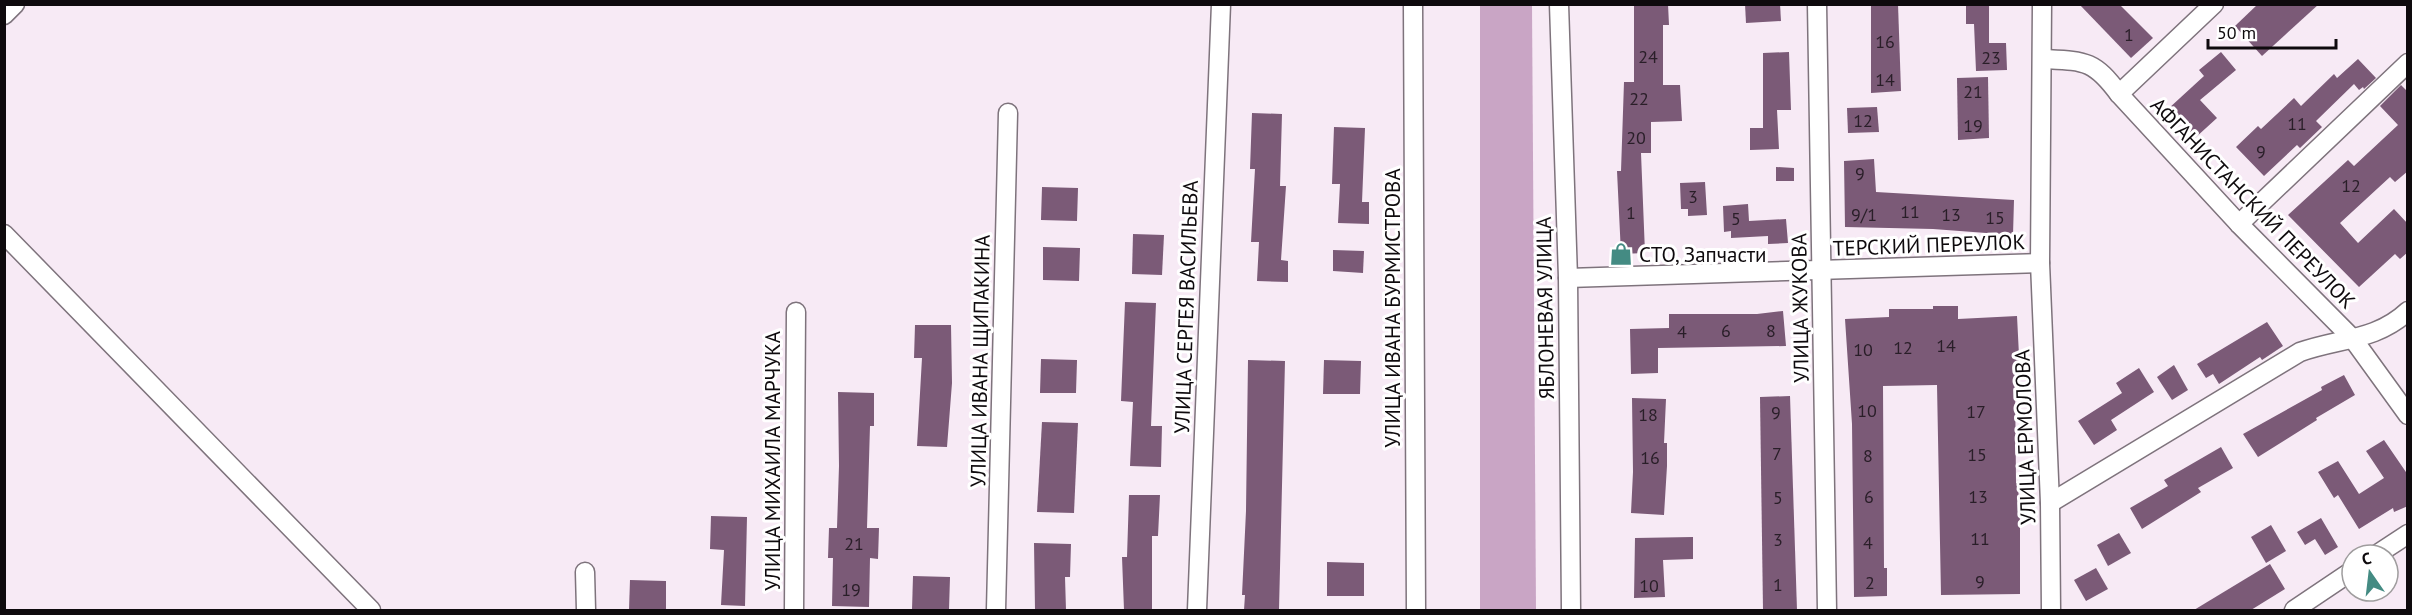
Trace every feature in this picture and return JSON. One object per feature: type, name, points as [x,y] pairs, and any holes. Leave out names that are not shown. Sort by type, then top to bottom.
[{"type":"street","points":[[4,15],[15,4]]},
{"type":"street","name":"УЛИЦА СЕРГЕЯ ВАСИЛЬЕВА","points":[[1197,610],[1221,4]]},
{"type":"street","name":"УЛИЦА ИВАНА БУРМИСТРОВА","points":[[1413,4],[1416,610]]},
{"type":"street","name":"ЯБЛОНЕВАЯ УЛИЦА","points":[[1559,4],[1568,278],[1571,610]]},
{"type":"street","name":"УЛИЦА ЖУКОВА","points":[[1817,4],[1827,610]]},
{"type":"street","name":"УЛИЦА ЕРМОЛОВА","points":[[2042,4],[2044,59],[2040,263],[2050,503],[2051,610]]},
{"type":"street","points":[[2119,94],[2214,4]]},
{"type":"street","name":"АФГАНИСТАНСКИЙ ПЕРЕУЛОК","points":[[2044,59],[2079,61],[2102,71],[2119,94],[2239,224],[2353,339],[2408,415]]},
{"type":"street","points":[[2239,224],[2408,63]]},
{"type":"street","name":"УЛИЦА ИВАНА ЩИПАКИНА","points":[[996,610],[1008,113]]},
{"type":"street","points":[[4,234],[371,610]]},
{"type":"street","name":"ТЕРСКИЙ ПЕРЕУЛОК","points":[[1568,278],[2040,263]]},
{"type":"street","points":[[2050,503],[2300,352],[2325,343],[2353,339],[2381,331],[2408,310]]},
{"type":"street","name":"УЛИЦА МИХАИЛА МАРЧУКА","points":[[794,610],[796,312]]},
{"type":"street","points":[[2394,543],[2408,534]]},
{"type":"street","points":[[585,572],[586,610]]},
{"type":"street","points":[[2294,610],[2340,579]]},
{"type":"shaded area","points":[[1480,5],[1532,5],[1536,610],[1480,610]]},
{"type":"building","points":[[1634,4],[1668,4],[1669,25],[1663,25],[1663,85],[1680,85],[1682,121],[1651,122],[1651,153],[1641,153],[1645,253],[1621,254],[1617,171],[1621,171],[1624,82],[1634,82]]},
{"type":"building","points":[[1745,4],[1780,4],[1781,21],[1746,23]]},
{"type":"building","points":[[1871,4],[1898,4],[1901,91],[1871,93]]},
{"type":"building","points":[[1966,4],[1989,4],[1989,43],[2006,43],[2007,70],[1976,71],[1974,24],[1966,24]]},
{"type":"building","points":[[2079,4],[2119,4],[2153,38],[2131,58]]},
{"type":"building","points":[[2258,4],[2319,4],[2262,56],[2235,26]]},
{"type":"building","points":[[1789,52],[1791,110],[1777,110],[1779,149],[1750,150],[1750,128],[1763,128],[1763,53]]},
{"type":"building","points":[[2221,52],[2236,70],[2200,100],[2217,118],[2195,138],[2168,109],[2204,76],[2199,70]]},
{"type":"building","points":[[2358,59],[2376,78],[2364,89],[2363,87],[2359,90],[2354,84],[2316,121],[2322,127],[2300,148],[2297,145],[2264,176],[2236,147],[2258,126],[2261,129],[2294,98],[2301,106],[2334,74],[2337,78]]},
{"type":"building","points":[[1988,77],[1989,138],[1958,140],[1957,78]]},
{"type":"building","points":[[2401,85],[2408,92],[2408,171],[2395,182],[2390,177],[2340,223],[2358,243],[2394,209],[2408,224],[2408,252],[2400,259],[2395,254],[2359,287],[2288,215],[2348,160],[2354,166],[2398,125],[2380,106]]},
{"type":"building","points":[[1877,107],[1879,132],[1848,133],[1847,108]]},
{"type":"building","points":[[1252,113],[1282,114],[1280,186],[1286,186],[1281,260],[1288,261],[1288,282],[1257,281],[1259,242],[1251,242],[1255,169],[1250,169]]},
{"type":"building","points":[[1334,127],[1365,128],[1362,202],[1369,202],[1369,224],[1338,223],[1340,184],[1332,184]]},
{"type":"building","points":[[1874,159],[1876,192],[2014,200],[2013,235],[1933,229],[1845,227],[1844,161]]},
{"type":"building","points":[[1776,167],[1794,168],[1794,181],[1776,181]]},
{"type":"building","points":[[1705,182],[1707,215],[1688,216],[1688,209],[1681,209],[1680,183]]},
{"type":"building","points":[[1042,187],[1078,188],[1077,221],[1041,220]]},
{"type":"building","points":[[1748,204],[1749,221],[1786,219],[1788,243],[1768,244],[1768,236],[1731,238],[1731,231],[1724,232],[1723,206]]},
{"type":"building","points":[[1133,234],[1164,235],[1162,275],[1132,274]]},
{"type":"building","points":[[1043,247],[1080,248],[1079,281],[1043,280]]},
{"type":"building","points":[[1333,250],[1364,251],[1363,273],[1333,271]]},
{"type":"building","points":[[1125,302],[1156,303],[1151,426],[1162,426],[1161,467],[1130,466],[1133,402],[1121,401]]},
{"type":"building","points":[[1933,306],[1958,306],[1958,319],[2017,316],[2020,375],[2015,375],[2016,483],[2018,483],[2020,524],[2020,594],[1941,595],[1937,385],[1883,386],[1884,568],[1887,568],[1887,596],[1854,597],[1852,424],[1845,319],[1889,317],[1889,309],[1933,309]]},
{"type":"building","points":[[1783,311],[1786,346],[1658,348],[1658,373],[1631,374],[1630,329],[1669,328],[1669,314],[1757,314]]},
{"type":"building","points":[[2267,322],[2283,346],[2262,360],[2260,357],[2219,384],[2213,374],[2206,378],[2197,364]]},
{"type":"building","points":[[915,325],[951,325],[952,383],[947,447],[917,446],[922,358],[914,358]]},
{"type":"building","points":[[1041,359],[1077,360],[1076,393],[1040,393]]},
{"type":"building","points":[[1248,360],[1285,361],[1279,610],[1244,610],[1245,595],[1242,595],[1246,511]]},
{"type":"building","points":[[1324,360],[1361,361],[1360,394],[1323,394]]},
{"type":"building","points":[[2174,365],[2188,390],[2172,400],[2157,377]]},
{"type":"building","points":[[2139,368],[2154,392],[2111,420],[2117,430],[2094,445],[2078,421],[2122,393],[2116,383]]},
{"type":"building","points":[[2344,375],[2355,395],[2258,457],[2243,434],[2322,390],[2321,387]]},
{"type":"building","points":[[838,392],[874,393],[874,426],[870,426],[867,528],[879,528],[878,559],[870,558],[869,607],[832,606],[833,558],[828,558],[829,528],[837,528]]},
{"type":"building","points":[[1790,396],[1797,610],[1763,610],[1760,397]]},
{"type":"building","points":[[1632,398],[1666,399],[1664,443],[1667,443],[1667,466],[1664,515],[1631,513]]},
{"type":"building","points":[[1042,422],[1078,423],[1074,513],[1037,512]]},
{"type":"building","points":[[2384,440],[2408,475],[2408,506],[2394,512],[2393,508],[2359,529],[2338,495],[2334,498],[2318,472],[2338,461],[2359,494],[2384,478],[2366,451]]},
{"type":"building","points":[[2221,447],[2233,468],[2198,488],[2201,492],[2142,529],[2130,508],[2168,486],[2164,480]]},
{"type":"building","points":[[1129,495],[1160,495],[1158,536],[1152,536],[1152,610],[1124,610],[1122,557],[1127,557]]},
{"type":"building","points":[[711,516],[747,517],[745,606],[721,605],[724,550],[710,549]]},
{"type":"building","points":[[2321,518],[2338,547],[2325,555],[2315,539],[2305,545],[2297,532]]},
{"type":"building","points":[[2271,525],[2286,551],[2266,563],[2251,537]]},
{"type":"building","points":[[2119,533],[2131,553],[2108,566],[2097,545]]},
{"type":"building","points":[[1693,537],[1693,559],[1663,560],[1665,597],[1634,598],[1635,538]]},
{"type":"building","points":[[1034,543],[1071,544],[1070,577],[1065,577],[1066,610],[1035,610]]},
{"type":"building","points":[[1327,562],[1364,563],[1364,596],[1327,596]]},
{"type":"building","points":[[2270,564],[2285,589],[2251,610],[2194,610]]},
{"type":"building","points":[[2096,568],[2108,589],[2086,601],[2074,580]]},
{"type":"building","points":[[913,576],[950,577],[949,610],[912,610]]},
{"type":"building","points":[[630,580],[666,581],[666,610],[629,610]]},
{"type":"place","name":"СТО, Запчасти","points":[[1621,254]]}]
